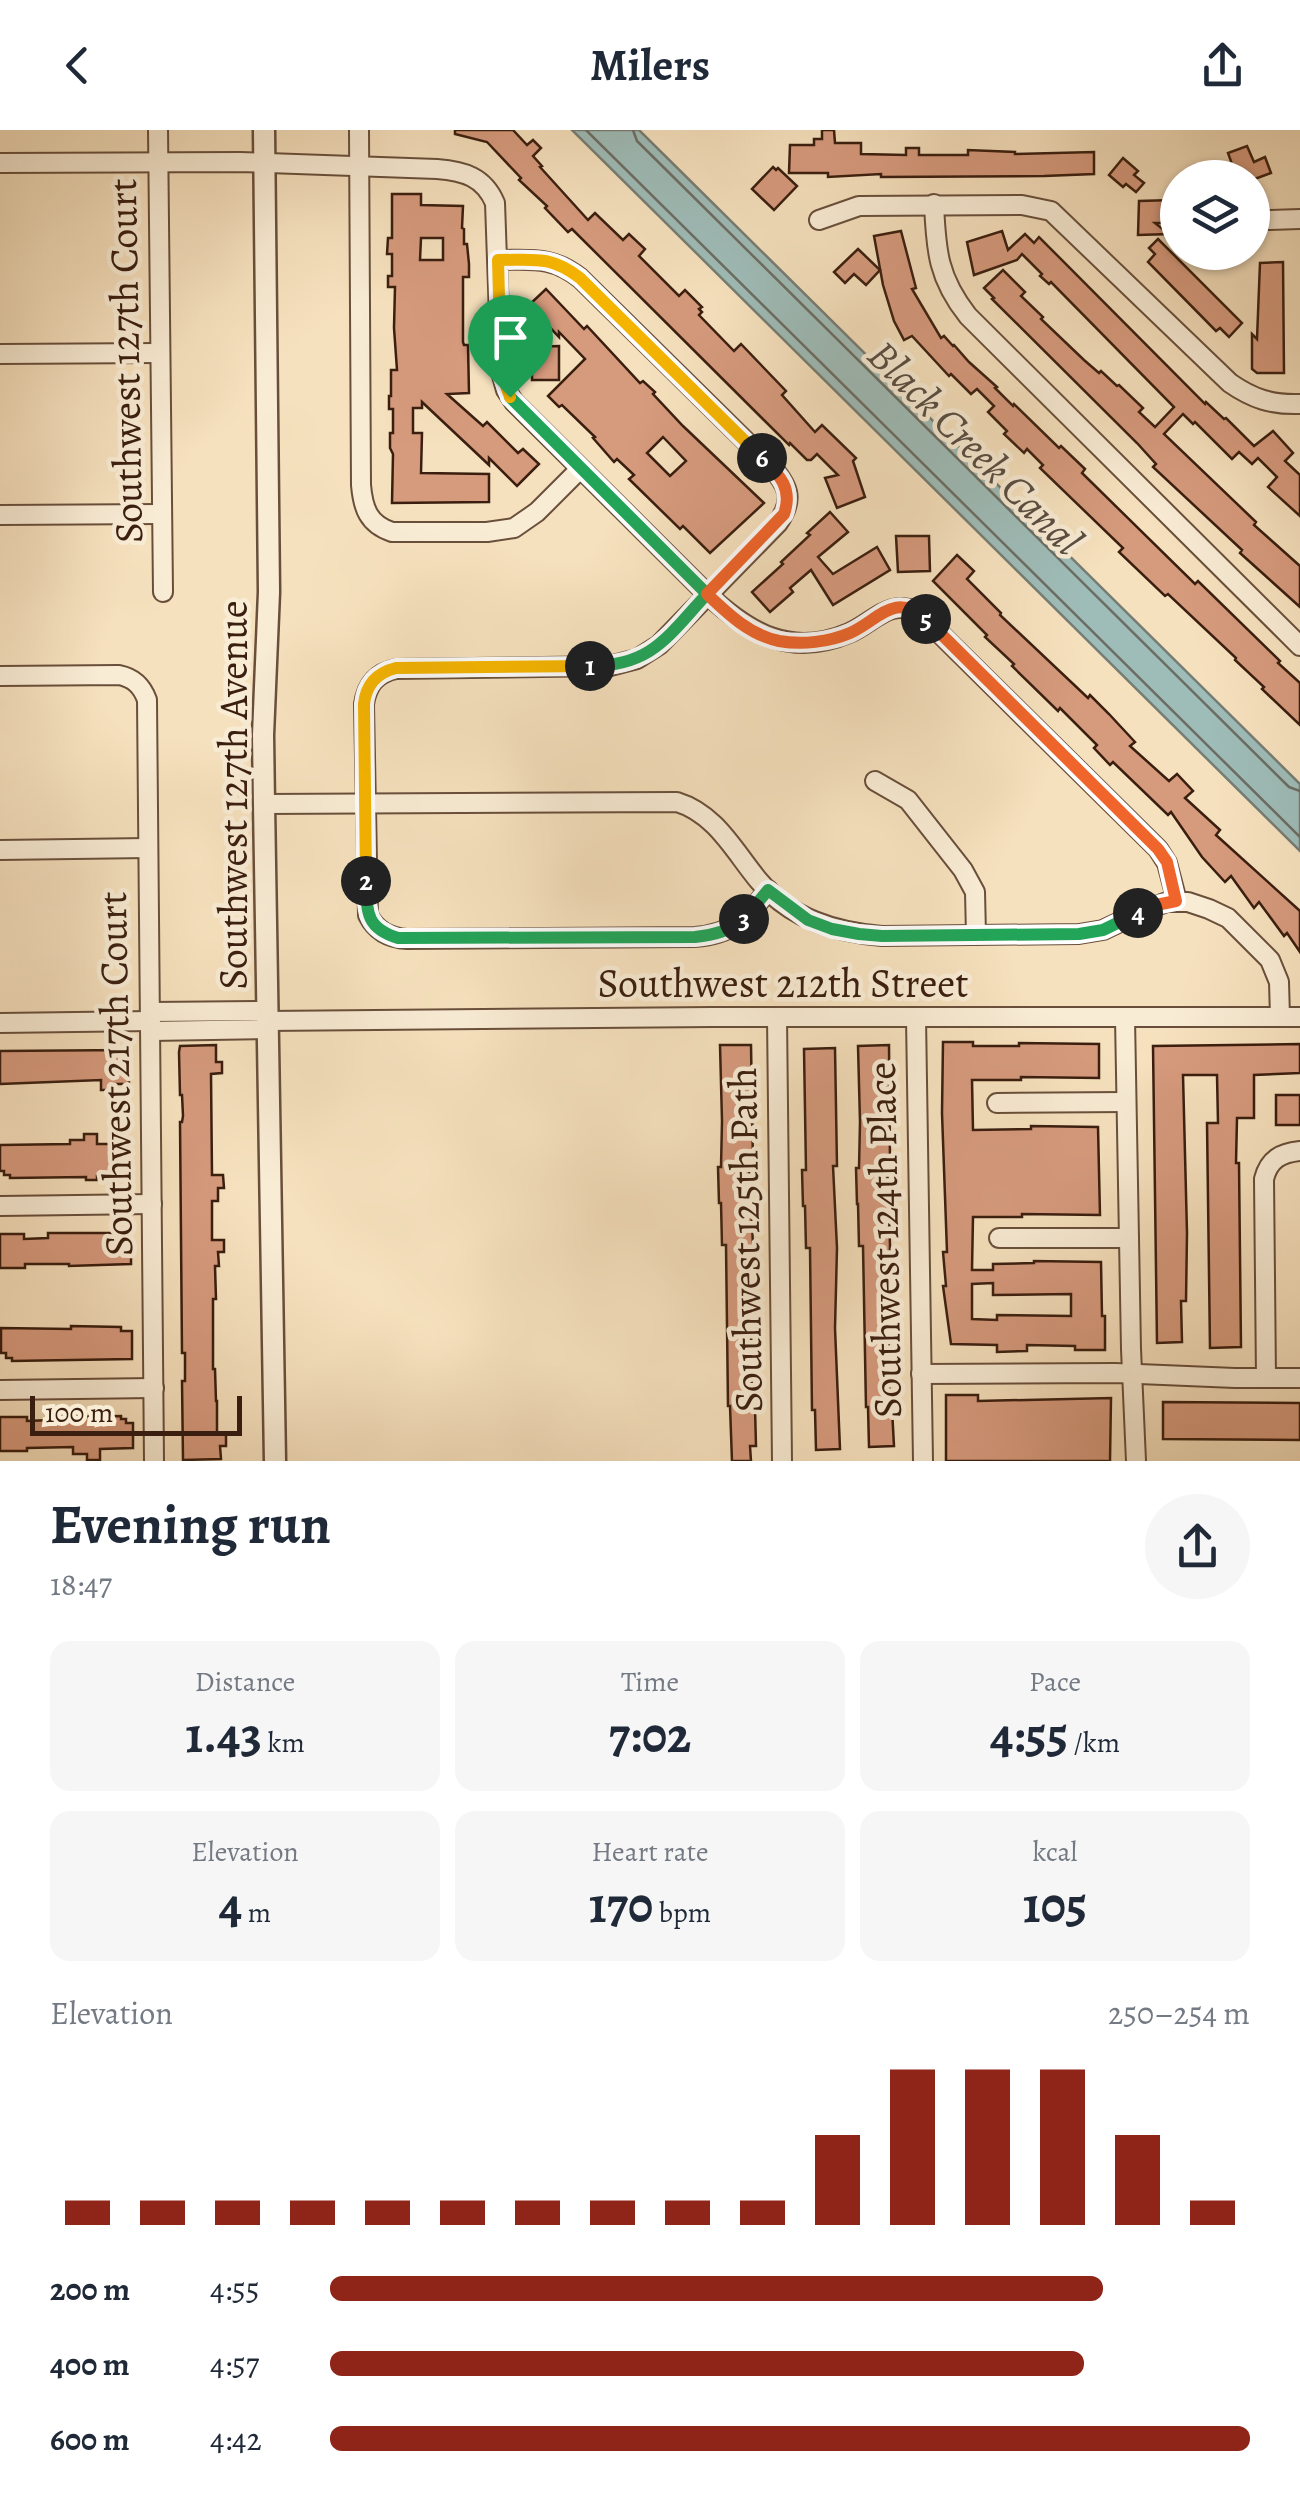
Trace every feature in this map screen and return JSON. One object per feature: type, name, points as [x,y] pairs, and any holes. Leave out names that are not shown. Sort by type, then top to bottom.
[{"type":"street","name":"Southwest 127th Court","points":[[158,130],[163,592]]},
{"type":"street","name":"Southwest 127th Avenue","points":[[264,130],[269,592],[264,804],[274,1461]]},
{"type":"street","points":[[359,130],[361,485],[364,509],[373,523],[405,533],[514,528],[538,512],[580,469]]},
{"type":"street","points":[[0,163],[359,166],[449,170],[474,176],[486,186],[495,203],[501,372],[514,402],[707,594],[752,630],[777,640],[807,642],[840,637],[898,607],[919,613],[1158,849],[1167,862],[1176,901]]},
{"type":"street","points":[[934,204],[941,270],[968,316],[1300,646]]},
{"type":"street","points":[[819,220],[858,206],[1033,206],[1051,210],[1230,383],[1253,398],[1300,404]]},
{"type":"street","points":[[1270,220],[1300,219]]},
{"type":"street","points":[[498,260],[552,261],[580,278],[780,476],[788,492],[787,506],[778,523],[658,645],[637,659],[621,664],[396,668],[372,680],[364,704],[368,915],[376,927],[390,936],[406,939],[711,936],[746,918],[768,890]]},
{"type":"street","points":[[0,354],[159,352]]},
{"type":"street","points":[[0,514],[161,514]]},
{"type":"street","name":"Southwest 217th Court","points":[[0,676],[119,675],[141,687],[147,706],[154,1461]]},
{"type":"street","points":[[875,781],[908,800],[963,870],[975,892],[976,935]]},
{"type":"street","points":[[264,804],[677,802],[698,810],[714,823],[768,890],[808,920],[844,932],[882,936],[1092,932],[1156,905],[1176,901],[1200,905],[1228,918],[1270,960],[1279,982],[1280,1017]]},
{"type":"street","points":[[0,850],[148,848]]},
{"type":"street","name":"Southwest 212th Street","points":[[0,1023],[1300,1016]]},
{"type":"street","name":"Southwest 125th Path","points":[[777,1018],[782,1461]]},
{"type":"street","name":"Southwest 124th Place","points":[[916,1018],[923,1461]]},
{"type":"street","points":[[1125,1018],[1136,1461]]},
{"type":"street","points":[[997,1103],[1126,1102]]},
{"type":"street","points":[[1266,1378],[1266,1170],[1286,1152],[1300,1151]]},
{"type":"street","points":[[0,1206],[152,1204]]},
{"type":"street","points":[[1000,1238],[1129,1238]]},
{"type":"street","points":[[920,1374],[1300,1378]]},
{"type":"street","points":[[0,1390],[154,1388]]},
{"type":"water","name":"Black Creek Canal","points":[[572,130],[639,130],[1300,784],[1300,851]]},
{"type":"building","points":[[455,130],[513,130],[527,145],[533,140],[541,148],[533,156],[540,167],[588,220],[595,213],[623,240],[629,234],[645,249],[639,256],[679,296],[685,290],[702,307],[699,315],[734,351],[741,344],[786,391],[782,395],[815,432],[822,425],[856,458],[853,461],[865,497],[837,508],[825,478],[838,475],[817,454],[807,460],[789,445],[572,229],[568,232],[487,142],[455,134]]},
{"type":"building","points":[[822,130],[834,130],[835,143],[861,143],[861,154],[906,155],[906,148],[919,148],[919,155],[968,155],[968,150],[1015,154],[1094,152],[1094,174],[828,177],[828,173],[789,173],[790,145],[814,145],[814,139],[822,139]]},
{"type":"building","points":[[1247,146],[1253,160],[1231,160],[1228,153]]},
{"type":"building","points":[[1123,158],[1138,171],[1134,175],[1144,183],[1136,192],[1109,175]]},
{"type":"building","points":[[773,167],[797,186],[774,210],[752,189]]},
{"type":"building","points":[[392,194],[421,194],[421,205],[463,206],[469,277],[463,277],[463,342],[468,345],[469,393],[447,394],[483,426],[487,422],[518,453],[523,449],[539,464],[517,486],[422,402],[422,408],[413,408],[413,433],[422,433],[421,473],[489,474],[489,502],[392,503],[393,409],[389,409],[389,396],[391,370],[397,370],[395,287],[388,287],[392,254],[387,254],[388,238],[392,238]],"holes":[[[421,238],[443,238],[443,260],[420,260]]]},
{"type":"building","points":[[1160,200],[1160,223],[1155,223],[1160,234],[1138,235],[1139,201]]},
{"type":"building","points":[[901,231],[916,288],[912,289],[941,338],[944,336],[954,345],[1013,406],[1061,446],[1085,469],[1082,473],[1195,584],[1198,581],[1280,661],[1300,683],[1300,725],[1236,658],[1119,552],[1123,548],[1040,468],[1043,465],[1027,449],[1024,453],[1004,434],[1007,431],[988,412],[994,406],[977,389],[971,394],[912,336],[904,340],[883,285],[874,236]]},
{"type":"building","points":[[1002,231],[1008,250],[1025,234],[1034,243],[1039,237],[1205,404],[1226,418],[1254,446],[1273,431],[1293,453],[1285,461],[1300,475],[1300,516],[1268,487],[1277,477],[1258,458],[1252,464],[1239,452],[1232,459],[1183,414],[1164,434],[1300,566],[1300,607],[1153,467],[1156,464],[1137,443],[992,299],[984,288],[1003,270],[1025,292],[1021,296],[1041,319],[1099,373],[1119,385],[1143,408],[1139,412],[1155,427],[1174,407],[1022,254],[1017,260],[974,275],[967,242]]},
{"type":"building","points":[[1158,239],[1160,270],[1189,270],[1242,323],[1229,337],[1220,328],[1216,331],[1148,262],[1155,254],[1149,248]]},
{"type":"building","points":[[858,249],[880,270],[866,285],[854,274],[845,283],[834,272]]},
{"type":"building","points":[[1283,262],[1284,373],[1257,373],[1252,369],[1260,270],[1270,270],[1270,263]]},
{"type":"building","points":[[546,289],[764,503],[710,553],[683,526],[680,529],[629,479],[634,475],[617,459],[614,462],[595,437],[548,396],[585,359],[529,305]],"holes":[[[663,437],[686,461],[670,476],[647,453]]]},
{"type":"building","points":[[559,346],[559,380],[532,380],[529,347]]},
{"type":"building","points":[[830,512],[848,532],[818,557],[833,574],[877,547],[890,570],[833,605],[811,570],[770,612],[752,592]]},
{"type":"building","points":[[896,536],[929,536],[930,571],[898,572]]},
{"type":"building","points":[[957,555],[974,571],[967,579],[1000,615],[1109,714],[1135,742],[1130,746],[1169,781],[1177,774],[1193,791],[1185,798],[1220,830],[1216,835],[1300,911],[1300,952],[1259,902],[1254,908],[1231,876],[1225,882],[1171,812],[1168,815],[1113,762],[1110,765],[1094,748],[1097,745],[1012,666],[933,581]]},
{"type":"building","points":[[943,1042],[973,1042],[973,1046],[1099,1044],[1099,1078],[972,1080],[973,1130],[1098,1127],[1100,1215],[973,1217],[972,1270],[993,1270],[993,1264],[1034,1261],[1101,1262],[1105,1350],[1027,1345],[1027,1351],[997,1352],[997,1345],[951,1344],[943,1286],[943,1252],[947,1252]],"holes":[[[993,1283],[993,1295],[1071,1294],[1071,1316],[997,1315],[997,1320],[972,1319],[972,1284]]]},
{"type":"building","points":[[1300,1044],[1300,1073],[1254,1075],[1254,1118],[1237,1118],[1241,1347],[1210,1348],[1207,1123],[1218,1123],[1217,1075],[1183,1075],[1186,1301],[1181,1301],[1182,1342],[1157,1343],[1153,1046]]},
{"type":"building","points":[[216,1045],[216,1062],[222,1062],[222,1073],[211,1074],[212,1175],[223,1175],[224,1188],[218,1188],[218,1201],[212,1201],[212,1240],[224,1240],[224,1252],[218,1252],[219,1266],[215,1266],[213,1369],[217,1433],[226,1433],[226,1446],[220,1446],[221,1459],[183,1460],[183,1116],[179,1052],[180,1046]]},
{"type":"building","points":[[720,1045],[751,1045],[752,1408],[756,1446],[750,1446],[751,1461],[732,1461],[726,1245],[722,1245],[719,1203]]},
{"type":"building","points":[[889,1045],[888,1325],[894,1446],[869,1447],[863,1246],[859,1246],[856,1168],[860,1122],[858,1046]]},
{"type":"building","points":[[835,1048],[835,1328],[840,1449],[816,1450],[810,1248],[806,1248],[803,1206],[804,1049]]},
{"type":"building","points":[[128,1050],[129,1084],[112,1084],[112,1090],[101,1090],[101,1080],[0,1084],[0,1051]]},
{"type":"building","points":[[1276,1095],[1300,1095],[1300,1125],[1276,1125]]},
{"type":"building","points":[[84,1134],[97,1134],[97,1144],[130,1148],[130,1176],[97,1176],[97,1180],[10,1178],[0,1171],[0,1145],[70,1144],[70,1140],[84,1140]]},
{"type":"building","points":[[48,1233],[119,1233],[123,1241],[131,1241],[131,1264],[25,1264],[25,1268],[0,1268],[0,1234],[24,1234],[24,1239],[48,1238]]},
{"type":"building","points":[[121,1327],[121,1331],[132,1331],[132,1359],[12,1361],[1,1353],[1,1328]]},
{"type":"building","points":[[946,1395],[978,1395],[978,1401],[1111,1398],[1110,1461],[946,1461]]},
{"type":"building","points":[[1163,1402],[1300,1403],[1300,1440],[1163,1439]]},
{"type":"building","points":[[121,1416],[126,1423],[133,1423],[133,1448],[100,1449],[100,1460],[87,1460],[87,1454],[73,1454],[73,1447],[0,1451],[0,1417],[27,1417],[27,1421]]},
{"type":"route","points":[[510,397],[501,372],[498,260],[561,264],[580,278],[786,485],[787,506],[778,523],[707,594],[752,630],[791,642],[840,637],[898,607],[919,613],[1158,849],[1167,862],[1176,901],[1156,905],[1103,930],[1079,934],[859,934],[808,920],[768,890],[740,923],[711,936],[406,939],[382,932],[368,915],[366,897],[364,704],[372,680],[396,668],[621,664],[658,645],[707,594],[510,397]]}]
